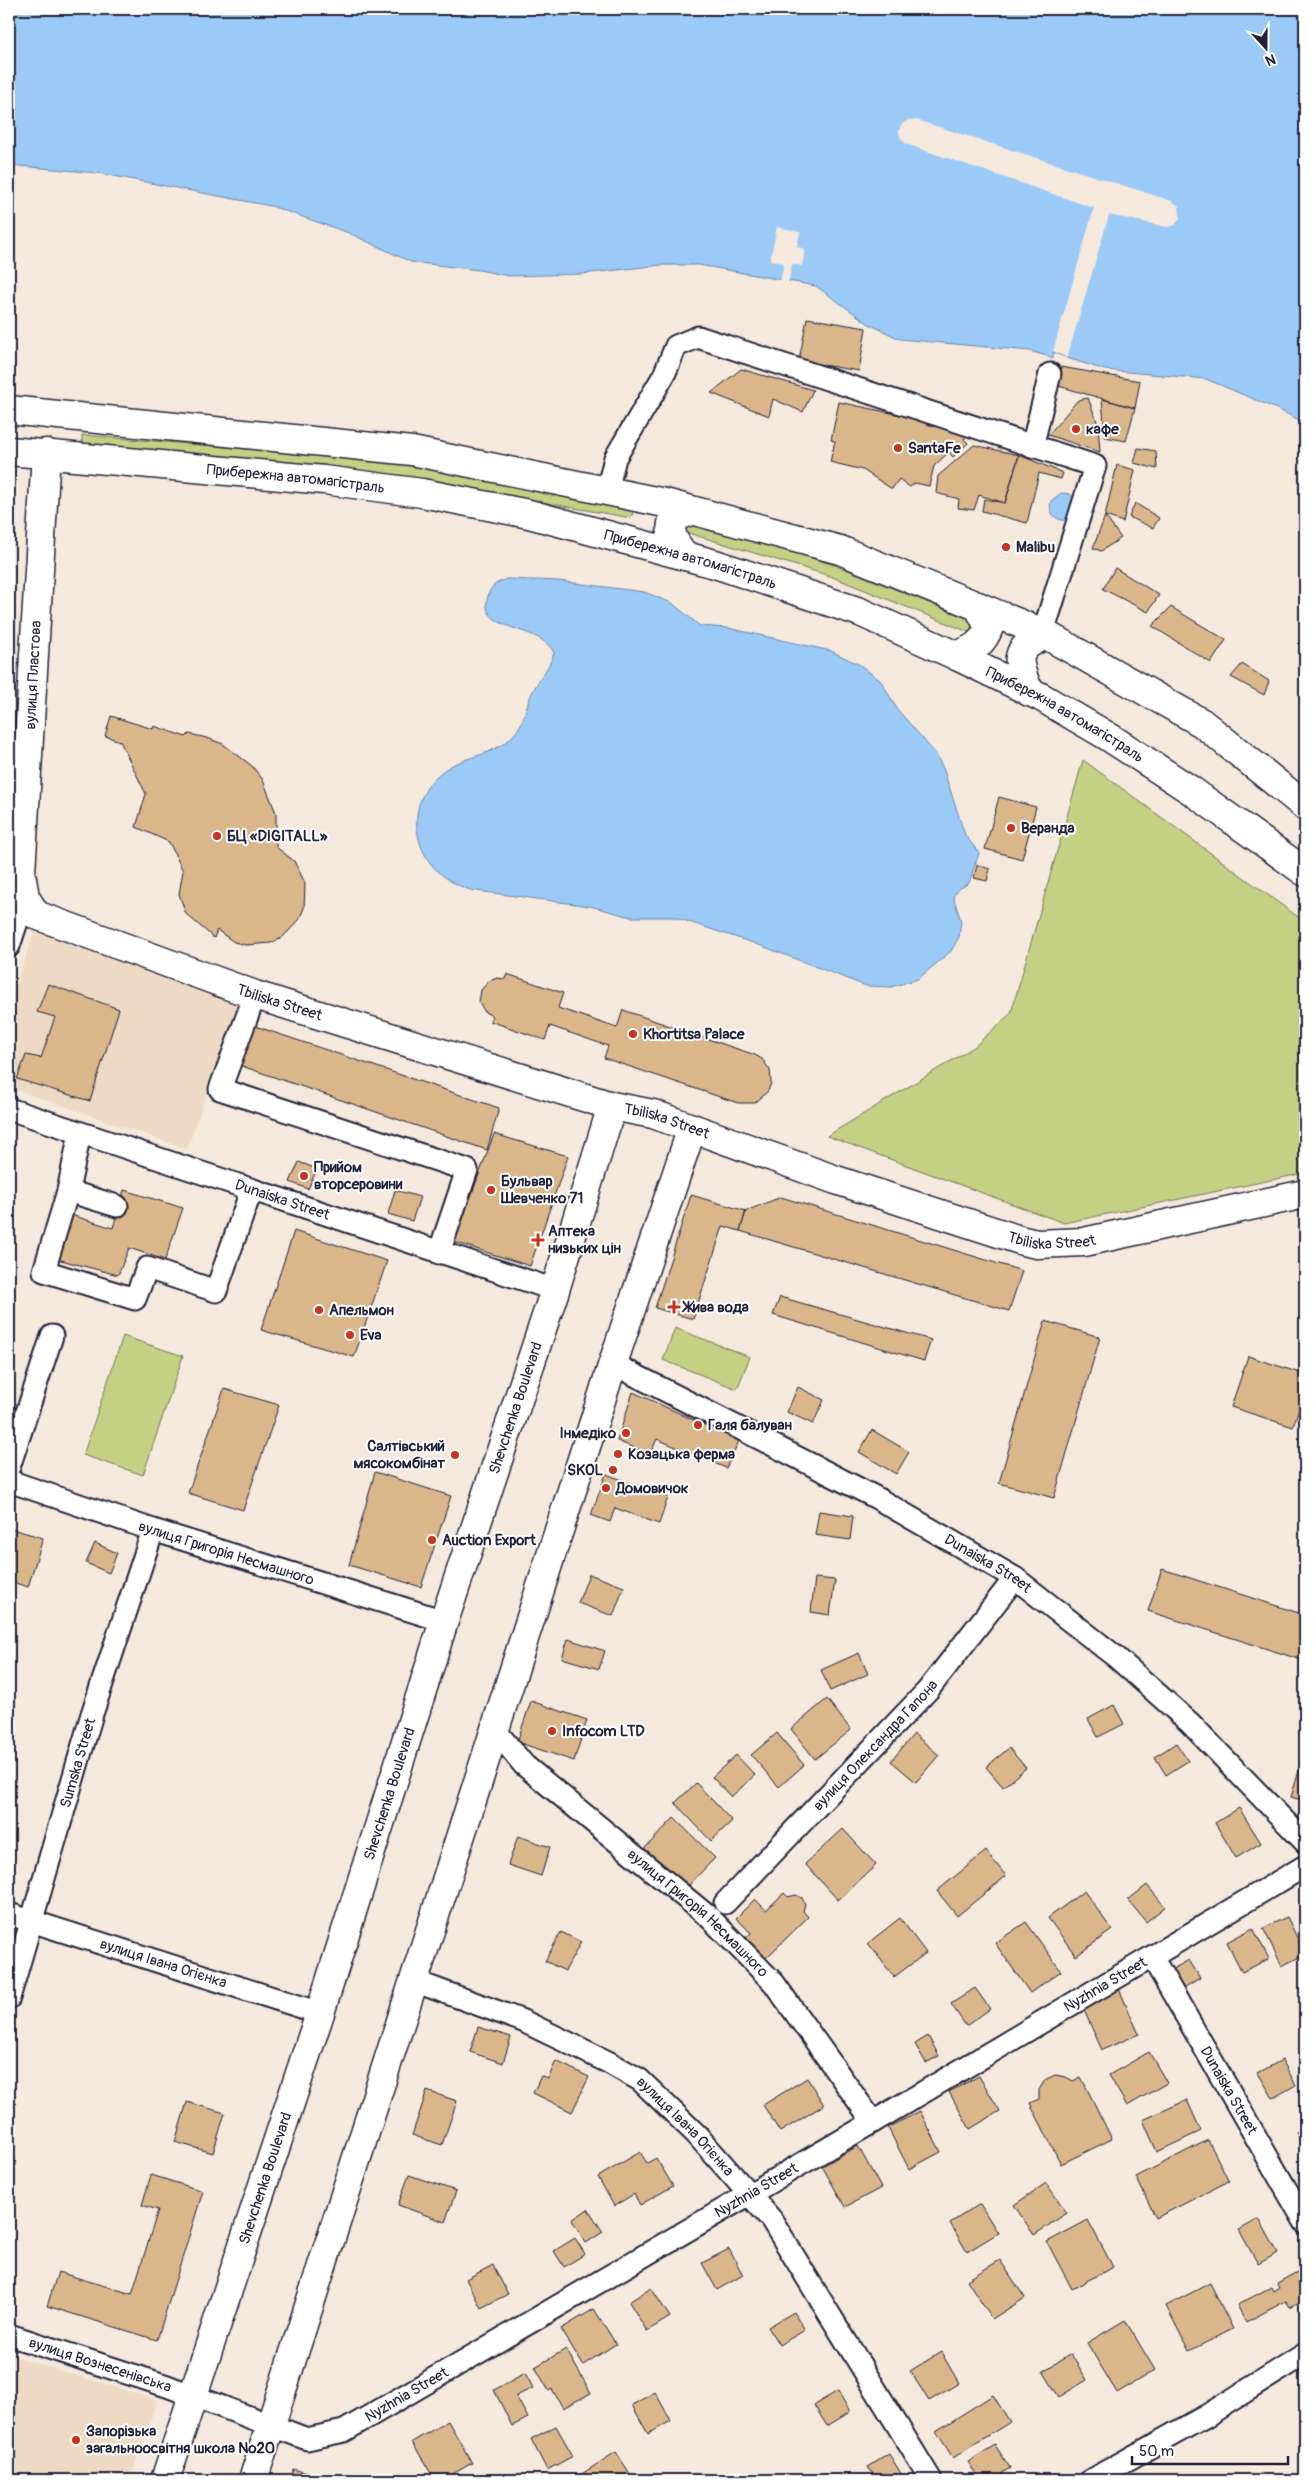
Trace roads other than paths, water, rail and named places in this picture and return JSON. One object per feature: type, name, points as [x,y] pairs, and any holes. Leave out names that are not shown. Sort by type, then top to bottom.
[{"type":"street","points":[[611,536],[633,528],[637,522],[639,512],[619,494],[615,458],[664,375],[676,346],[698,337],[1032,447],[1096,466],[1044,634],[1023,647],[1019,656],[1020,671],[1029,692]]},
{"type":"street","points":[[1032,447],[1050,374]]},
{"type":"street","points":[[9,410],[412,451],[619,494],[840,550],[1044,634],[1202,723],[1305,806]]},
{"type":"street","name":"вулиця Пластова","points":[[9,946],[30,906],[21,873],[23,805],[48,413]]},
{"type":"street","name":"Прибережна автомагістраль","points":[[9,451],[324,480],[422,493],[529,514],[685,556],[860,612],[957,656],[1029,692],[1109,737],[1192,790],[1305,872]]},
{"type":"street","points":[[685,556],[674,541],[671,525],[674,517],[691,511]]},
{"type":"street","points":[[957,656],[978,646],[986,638],[989,627],[978,606]]},
{"type":"street","points":[[1265,772],[1305,799]]},
{"type":"street","name":"Tbiliska Street","points":[[30,906],[255,995],[612,1106],[653,1114],[836,1180],[1037,1244],[1084,1242],[1305,1194]]},
{"type":"street","points":[[255,995],[220,1089],[467,1170],[439,1253]]},
{"type":"street","name":"Shevchenka Boulevard","points":[[164,2480],[320,2013],[444,1621],[555,1290],[612,1106]]},
{"type":"street","name":"Dunaiska Street","points":[[9,1109],[555,1290]]},
{"type":"street","points":[[253,2480],[612,1366],[692,1128]]},
{"type":"street","points":[[80,1133],[68,1191],[44,1271],[135,1299],[147,1268],[216,1291],[250,1190]]},
{"type":"street","points":[[68,1191],[117,1206]]},
{"type":"street","points":[[9,1467],[52,1336]]},
{"type":"street","name":"Dunaiska Street","points":[[612,1366],[625,1370],[874,1498],[1015,1578],[1116,1657],[1190,1723],[1305,1842]]},
{"type":"street","name":"вулиця Григорія Несмашного","points":[[9,1481],[154,1530],[444,1621]]},
{"type":"street","name":"Sumska Street","points":[[9,1998],[92,1714],[154,1530]]},
{"type":"street","name":"вулиця Олександра Гапона","points":[[725,1903],[928,1690],[1015,1578]]},
{"type":"street","name":"вулиця Григорія Несмашного","points":[[495,1730],[524,1765],[710,1918],[774,1983],[873,2122]]},
{"type":"street","name":"Nyzhnia Street","points":[[192,2396],[272,2424],[307,2439],[344,2430],[873,2122],[1305,1866]]},
{"type":"street","name":"вулиця Івана Огієнка","points":[[9,1914],[320,2013]]},
{"type":"street","name":"Dunaiska Street","points":[[1152,1957],[1305,2222]]},
{"type":"street","name":"вулиця Івана Огієнка","points":[[414,1981],[523,2021],[608,2062],[640,2080],[696,2134],[771,2218],[931,2480]]},
{"type":"street","name":"вулиця Вознесенівська","points":[[9,2335],[167,2386],[192,2396]]},
{"type":"street","points":[[1092,2480],[1206,2416],[1305,2354]]},
{"type":"water","points":[[9,9],[1305,9],[1305,423],[1206,379],[1105,370],[1053,352],[1053,358],[1030,351],[900,339],[869,324],[816,286],[699,265],[661,265],[582,274],[509,276],[479,270],[411,262],[349,233],[271,206],[98,173],[9,165]]},
{"type":"water","points":[[1061,493],[1070,494],[1076,500],[1069,520],[1060,520],[1052,513],[1051,501]]},
{"type":"water","points":[[507,579],[559,581],[644,592],[672,603],[700,626],[728,628],[831,651],[860,665],[881,681],[897,709],[935,753],[943,768],[965,835],[979,853],[969,883],[959,889],[953,896],[961,921],[959,937],[951,951],[918,979],[891,987],[866,986],[762,946],[674,917],[631,917],[590,906],[470,890],[445,877],[432,865],[422,849],[417,822],[423,795],[433,780],[444,770],[456,763],[494,749],[506,742],[517,731],[523,720],[529,700],[554,653],[547,644],[537,637],[501,623],[492,616],[487,608],[489,593],[495,585]]},
{"type":"place","name":"кафе","points":[[1076,429]]},
{"type":"place","name":"SantaFe","points":[[898,448]]},
{"type":"place","name":"Malibu","points":[[1006,547]]},
{"type":"place","name":"Веранда","points":[[1011,828]]},
{"type":"place","name":"БЦ «DIGITALL»","points":[[217,836]]},
{"type":"place","name":"Khortitsa Palace","points":[[633,1034]]},
{"type":"place","name":"Прийом вторсеровини","points":[[304,1176]]},
{"type":"place","name":"Бульвар Шевченко 71","points":[[491,1190]]},
{"type":"place","name":"Аптека низьких цін","points":[[538,1240]]},
{"type":"place","name":"Жива вода","points":[[674,1307]]},
{"type":"place","name":"Апельмон","points":[[319,1310]]},
{"type":"place","name":"Eva","points":[[350,1335]]},
{"type":"place","name":"Галя балуван","points":[[698,1425]]},
{"type":"place","name":"Інмедіко","points":[[626,1433]]},
{"type":"place","name":"Козацька ферма","points":[[618,1454]]},
{"type":"place","name":"Салтівський мясокомбінат","points":[[455,1455]]},
{"type":"place","name":"SKOL","points":[[613,1470]]},
{"type":"place","name":"Домовичок","points":[[606,1488]]},
{"type":"place","name":"Auction Export","points":[[432,1540]]},
{"type":"place","name":"Infocom LTD","points":[[552,1731]]},
{"type":"place","name":"Запорізька загальноосвітня школа №20","points":[[76,2440]]}]
